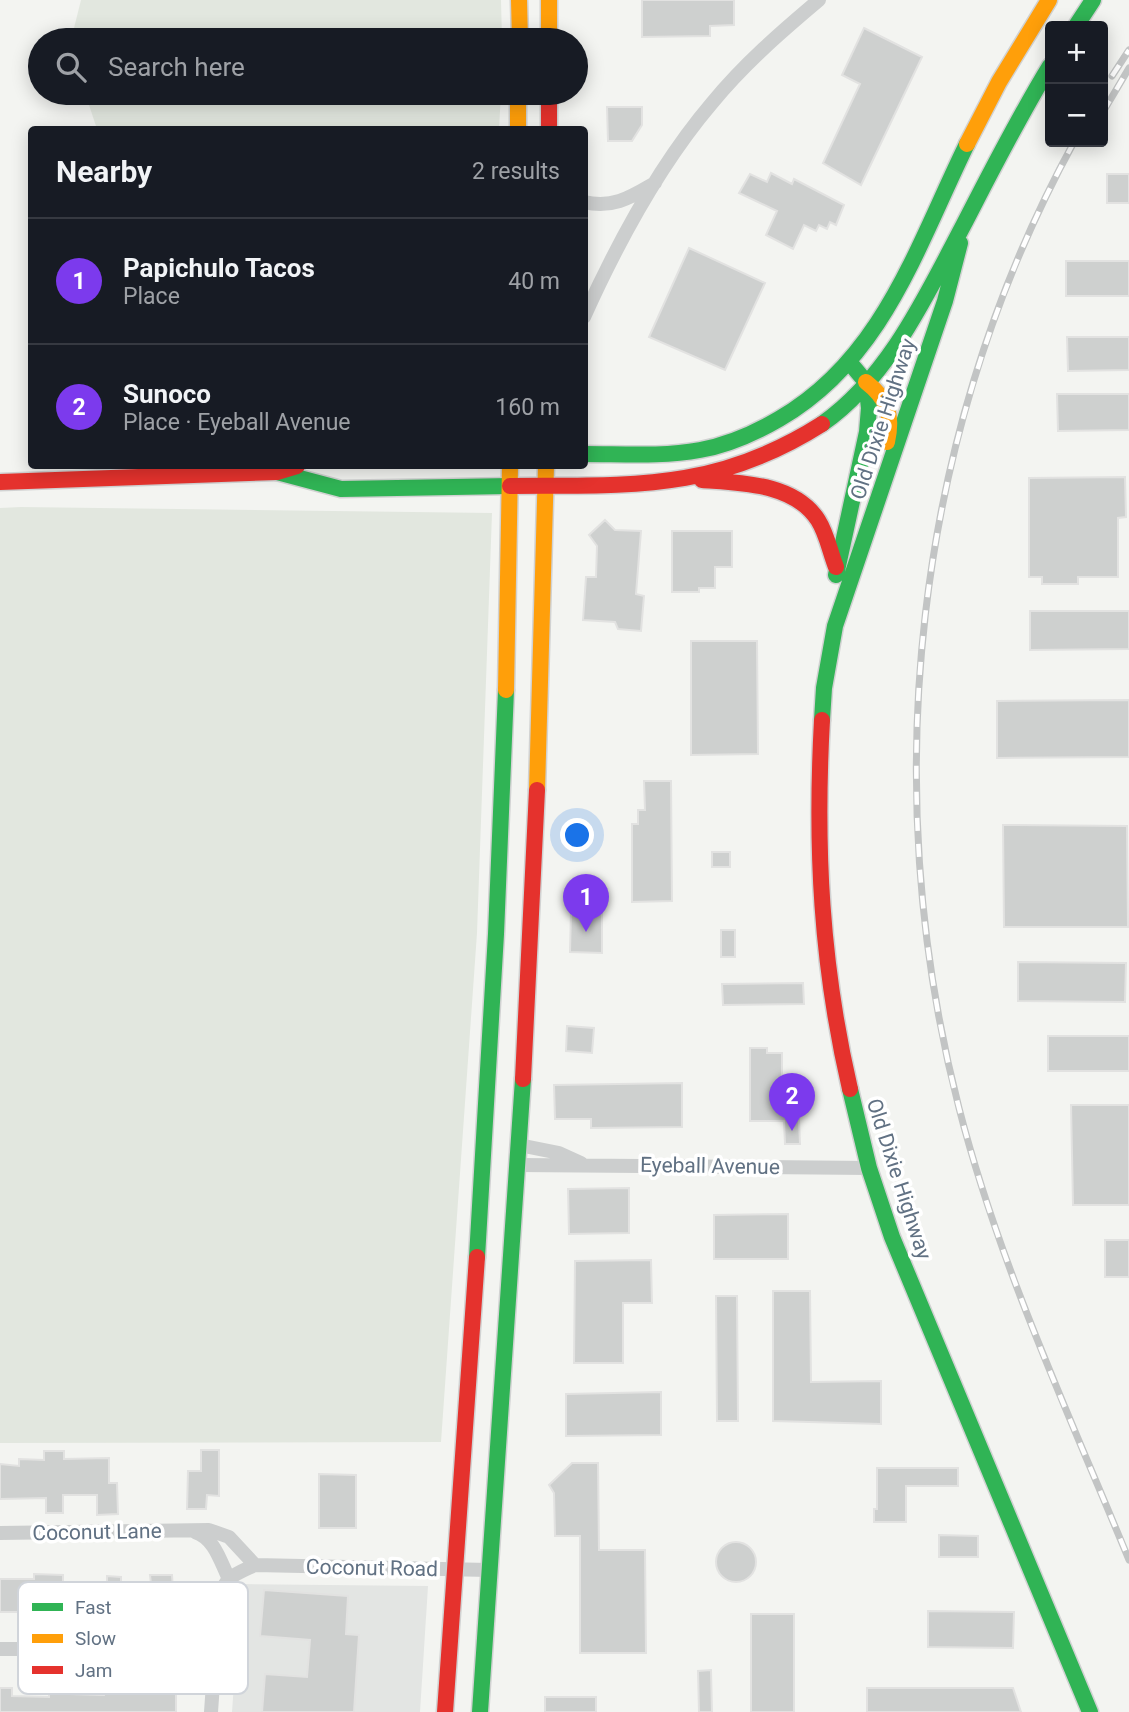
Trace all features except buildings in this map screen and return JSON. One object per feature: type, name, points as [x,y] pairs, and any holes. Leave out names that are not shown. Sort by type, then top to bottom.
[{"type":"main road","points":[[519,0],[520,28]]},
{"type":"main road","points":[[549,0],[549,28]]},
{"type":"main road","name":"Old Dixie Highway","points":[[588,454],[682,453],[717,446],[786,416],[821,390],[850,363],[875,330],[904,278],[974,129],[1049,0]]},
{"type":"main road","points":[[1079,21],[1093,0]]},
{"type":"main road","name":"Old Dixie Highway","points":[[277,472],[341,489],[656,483],[692,478],[744,463],[809,433],[838,412],[894,349],[1045,75]]},
{"type":"main road","points":[[518,105],[518,126]]},
{"type":"main road","points":[[549,105],[549,126]]},
{"type":"main road","name":"Old Dixie Highway","points":[[835,626],[945,301],[965,223]]},
{"type":"main road","name":"Old Dixie Highway","points":[[850,363],[866,382],[869,408],[853,502],[836,567],[835,626],[824,688],[820,761],[821,906],[839,1040],[869,1168],[892,1237],[1090,1712]]},
{"type":"main road","points":[[866,382],[881,393],[892,419],[870,508],[867,536]]},
{"type":"main road","points":[[0,482],[277,472],[287,469]]},
{"type":"main road","points":[[445,1712],[487,1104],[502,823],[510,469]]},
{"type":"main road","points":[[507,1144],[536,826],[546,469]]},
{"type":"main road","points":[[692,478],[772,488],[794,498],[818,519],[836,567]]},
{"type":"main road","points":[[480,1712],[518,1165],[487,1104]]},
{"type":"main road","points":[[483,1160],[499,1181],[513,1224]]},
{"type":"street","points":[[588,310],[656,182],[684,138],[713,102],[779,33],[819,0]]},
{"type":"street","points":[[588,202],[611,205],[618,203],[656,182]]},
{"type":"street","name":"Eyeball Avenue","points":[[507,1144],[559,1153],[585,1165]]},
{"type":"street","name":"Eyeball Avenue","points":[[518,1165],[869,1168]]},
{"type":"street","name":"Coconut Lane","points":[[0,1533],[209,1530],[229,1537],[255,1565]]},
{"type":"street","points":[[193,1531],[205,1535],[218,1552],[228,1577]]},
{"type":"street","points":[[225,1582],[228,1577],[255,1565]]},
{"type":"street","name":"Coconut Road","points":[[255,1565],[489,1570]]},
{"type":"street","points":[[0,1649],[18,1649]]},
{"type":"street","points":[[211,1712],[212,1694]]},
{"type":"shaded area","points":[[81,0],[501,0],[502,28],[74,28]]},
{"type":"shaded area","points":[[89,105],[500,105],[499,126],[96,126]]},
{"type":"shaded area","points":[[0,508],[492,513],[477,933],[441,1442],[0,1443]]},
{"type":"shaded area","points":[[248,1584],[428,1586],[420,1712],[232,1712],[233,1694],[248,1694]]},
{"type":"railway","points":[[1112,76],[1129,50]]},
{"type":"railway","points":[[1108,104],[1129,68]]},
{"type":"railway","points":[[1072,147],[1020,254],[977,371],[945,492],[925,614],[917,738],[919,862],[934,986],[959,1108],[975,1166],[1014,1281],[1129,1560]]},
{"type":"traffic: fast","points":[[1079,21],[1093,0]]},
{"type":"traffic: fast","points":[[822,424],[846,405],[867,383],[904,334],[1045,75]]},
{"type":"traffic: fast","points":[[588,454],[657,454],[710,448],[760,429],[815,394],[845,365],[871,333],[893,297],[967,144]]},
{"type":"traffic: fast","points":[[822,720],[824,688],[835,626],[945,301],[960,243]]},
{"type":"traffic: fast","points":[[836,575],[867,432],[869,408],[866,382],[850,363]]},
{"type":"traffic: fast","points":[[277,472],[341,489],[510,486]]},
{"type":"traffic: fast","points":[[477,1257],[496,934],[506,690]]},
{"type":"traffic: fast","points":[[480,1712],[523,1079]]},
{"type":"traffic: fast","points":[[850,1089],[869,1168],[892,1237],[1090,1712]]},
{"type":"traffic: slow","points":[[519,0],[520,28]]},
{"type":"traffic: slow","points":[[549,0],[549,28]]},
{"type":"traffic: slow","points":[[967,144],[999,82],[1049,0]]},
{"type":"traffic: slow","points":[[518,105],[518,126]]},
{"type":"traffic: slow","points":[[866,382],[887,408],[887,442]]},
{"type":"traffic: slow","points":[[506,690],[510,469]]},
{"type":"traffic: slow","points":[[537,790],[546,469]]},
{"type":"traffic: jam","points":[[549,105],[549,126]]},
{"type":"traffic: jam","points":[[510,486],[633,484],[708,473],[745,462],[783,446],[822,424]]},
{"type":"traffic: jam","points":[[0,482],[277,472],[287,469]]},
{"type":"traffic: jam","points":[[702,480],[766,487],[795,499],[808,508],[818,520],[836,567]]},
{"type":"traffic: jam","points":[[822,720],[819,814],[823,906],[832,997],[850,1089]]},
{"type":"traffic: jam","points":[[523,1079],[537,790]]},
{"type":"traffic: jam","points":[[445,1712],[477,1257]]},
{"type":"place","name":"Papichulo Tacos","points":[[586,932]]},
{"type":"place","name":"Sunoco","points":[[792,1131]]}]
